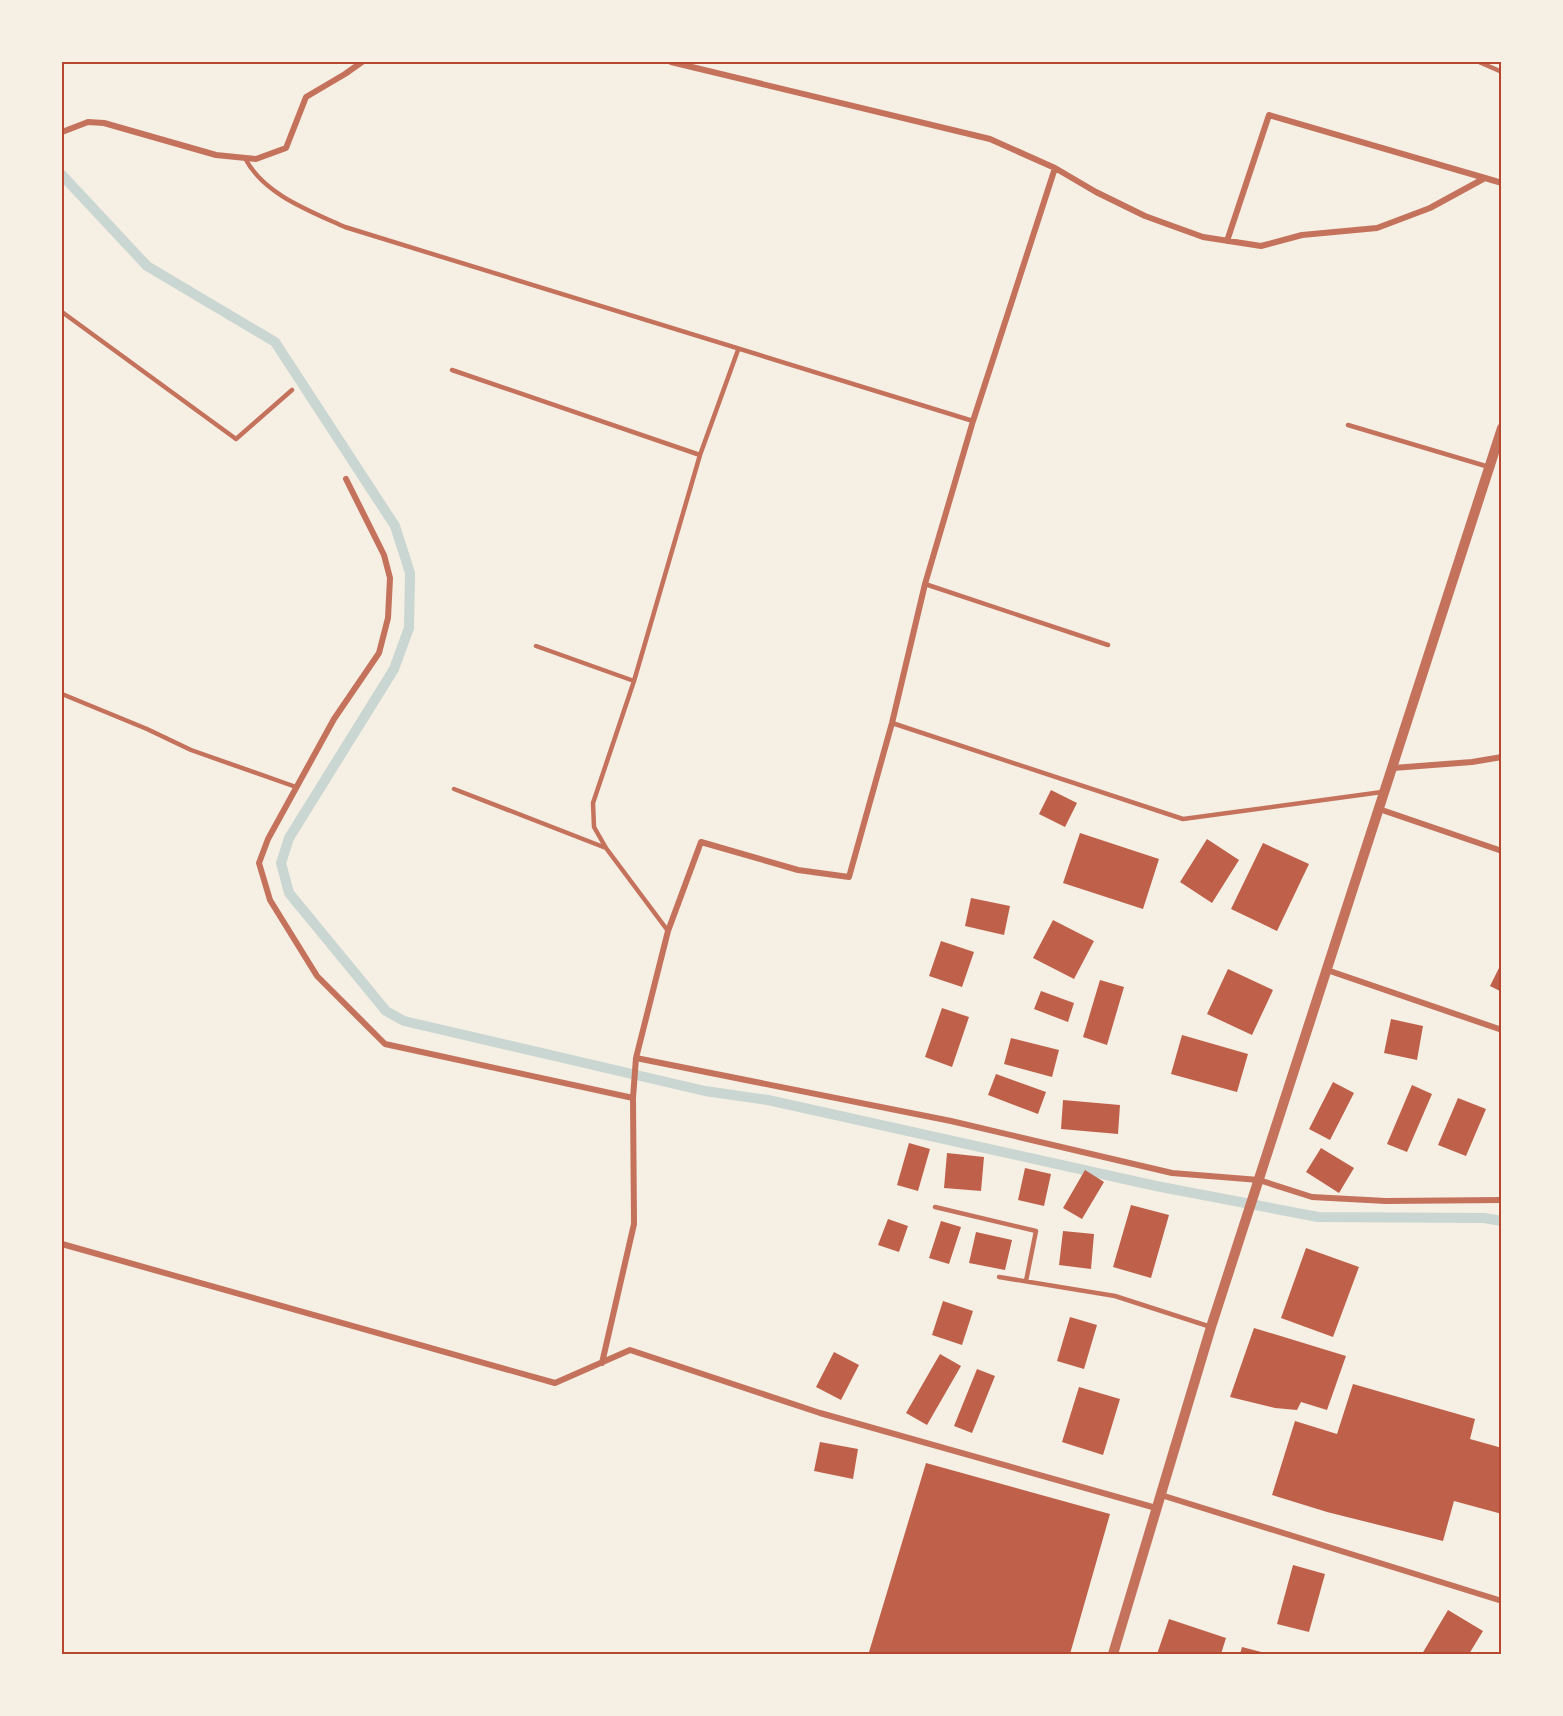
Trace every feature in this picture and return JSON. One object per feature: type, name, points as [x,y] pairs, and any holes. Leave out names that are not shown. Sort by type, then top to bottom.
[{"type":"street","points":[[62,132],[88,122],[104,123],[216,155],[256,159],[286,148],[306,97],[362,62]]},
{"type":"street","points":[[671,62],[990,139],[1055,168],[1144,216],[1203,237],[1261,246],[1302,235],[1377,228],[1430,208],[1485,178]]},
{"type":"street","points":[[1227,241],[1269,115],[1502,183]]},
{"type":"street","points":[[602,1363],[634,1224],[633,1098],[636,1058],[668,931],[701,842],[798,870],[849,877],[892,723],[925,584],[973,422],[1055,168]]},
{"type":"street","points":[[1113,1654],[1211,1327],[1502,428]]},
{"type":"street","points":[[346,479],[384,555],[390,578],[388,618],[379,653],[334,719],[268,839],[259,863],[270,900],[317,976],[385,1044],[633,1098]]},
{"type":"street","points":[[1393,768],[1472,762],[1502,757]]},
{"type":"street","points":[[1379,809],[1502,851]]},
{"type":"street","points":[[1327,970],[1502,1030]]},
{"type":"street","points":[[636,1058],[951,1121],[1172,1173],[1259,1180],[1311,1197],[1386,1201],[1502,1200]]},
{"type":"street","points":[[62,1244],[555,1383],[630,1350],[820,1413],[1156,1508]]},
{"type":"street","points":[[1161,1495],[1502,1601]]},
{"type":"lane","points":[[1479,62],[1502,72]]},
{"type":"lane","points":[[245,158],[250,169],[286,200],[345,227],[973,422]]},
{"type":"lane","points":[[62,312],[236,439],[292,390]]},
{"type":"lane","points":[[668,931],[606,848],[594,827],[593,803],[634,681],[700,455],[738,350]]},
{"type":"lane","points":[[452,370],[700,455]]},
{"type":"lane","points":[[1348,425],[1489,466]]},
{"type":"lane","points":[[925,584],[1108,645]]},
{"type":"lane","points":[[536,646],[634,681]]},
{"type":"lane","points":[[62,694],[191,750],[296,787]]},
{"type":"lane","points":[[892,723],[1183,819],[1385,792]]},
{"type":"lane","points":[[454,789],[606,848]]},
{"type":"lane","points":[[935,1207],[1036,1231],[1026,1281]]},
{"type":"lane","points":[[999,1277],[1115,1296],[1211,1327]]},
{"type":"building","points":[[1051,790],[1077,803],[1065,827],[1039,814]]},
{"type":"building","points":[[1080,833],[1159,859],[1143,909],[1063,883]]},
{"type":"building","points":[[1207,839],[1239,860],[1212,903],[1180,882]]},
{"type":"building","points":[[1263,843],[1309,864],[1277,931],[1231,909]]},
{"type":"building","points":[[971,898],[1010,906],[1004,935],[965,926]]},
{"type":"building","points":[[1053,920],[1094,941],[1074,979],[1033,958]]},
{"type":"building","points":[[941,941],[974,952],[962,987],[929,976]]},
{"type":"building","points":[[1502,962],[1502,992],[1490,986]]},
{"type":"building","points":[[1228,969],[1273,990],[1252,1035],[1207,1014]]},
{"type":"building","points":[[1100,980],[1124,987],[1107,1045],[1083,1037]]},
{"type":"building","points":[[1041,991],[1074,1003],[1068,1022],[1034,1009]]},
{"type":"building","points":[[942,1008],[969,1017],[952,1067],[925,1057]]},
{"type":"building","points":[[1391,1019],[1423,1026],[1417,1060],[1384,1053]]},
{"type":"building","points":[[1182,1035],[1248,1054],[1237,1092],[1171,1074]]},
{"type":"building","points":[[1011,1038],[1059,1050],[1052,1077],[1004,1064]]},
{"type":"building","points":[[996,1074],[1046,1092],[1038,1114],[988,1095]]},
{"type":"building","points":[[1333,1082],[1354,1093],[1330,1140],[1309,1129]]},
{"type":"building","points":[[1412,1085],[1432,1094],[1407,1152],[1387,1144]]},
{"type":"building","points":[[1458,1098],[1486,1109],[1466,1156],[1438,1145]]},
{"type":"building","points":[[1063,1100],[1120,1105],[1118,1134],[1061,1129]]},
{"type":"building","points":[[909,1143],[930,1149],[918,1191],[897,1185]]},
{"type":"building","points":[[1321,1148],[1354,1168],[1339,1193],[1306,1172]]},
{"type":"building","points":[[947,1153],[984,1157],[981,1191],[944,1188]]},
{"type":"building","points":[[1025,1168],[1051,1174],[1044,1206],[1018,1200]]},
{"type":"building","points":[[1085,1170],[1104,1182],[1082,1219],[1063,1208]]},
{"type":"building","points":[[1131,1205],[1169,1215],[1151,1278],[1113,1267]]},
{"type":"building","points":[[888,1219],[908,1226],[899,1252],[878,1245]]},
{"type":"building","points":[[941,1221],[961,1227],[949,1264],[929,1258]]},
{"type":"building","points":[[1063,1231],[1094,1234],[1091,1269],[1059,1265]]},
{"type":"building","points":[[976,1232],[1012,1240],[1005,1270],[969,1263]]},
{"type":"building","points":[[1306,1248],[1359,1267],[1333,1337],[1281,1318]]},
{"type":"building","points":[[943,1301],[973,1311],[962,1345],[932,1335]]},
{"type":"building","points":[[1070,1317],[1097,1325],[1084,1369],[1057,1361]]},
{"type":"building","points":[[1254,1328],[1346,1356],[1327,1410],[1301,1402],[1297,1410],[1275,1408],[1230,1397]]},
{"type":"building","points":[[834,1352],[859,1365],[841,1400],[816,1387]]},
{"type":"building","points":[[940,1354],[961,1366],[927,1425],[906,1413]]},
{"type":"building","points":[[977,1369],[995,1376],[972,1433],[954,1426]]},
{"type":"building","points":[[1353,1384],[1475,1419],[1470,1439],[1502,1448],[1502,1514],[1454,1501],[1443,1541],[1327,1512],[1272,1495],[1295,1421],[1337,1434]]},
{"type":"building","points":[[1079,1387],[1120,1399],[1103,1455],[1062,1442]]},
{"type":"building","points":[[820,1442],[858,1449],[853,1479],[814,1471]]},
{"type":"building","points":[[926,1463],[1110,1514],[1070,1654],[876,1654],[869,1652]]},
{"type":"building","points":[[1293,1565],[1325,1574],[1309,1632],[1277,1624]]},
{"type":"building","points":[[1448,1610],[1483,1631],[1469,1654],[1422,1654]]},
{"type":"building","points":[[1169,1619],[1226,1638],[1221,1654],[1157,1654]]},
{"type":"building","points":[[1242,1647],[1269,1654],[1240,1654]]},
{"type":"waterway","points":[[62,175],[147,266],[275,342],[395,526],[410,573],[409,628],[394,669],[289,838],[281,863],[289,893],[386,1011],[404,1021],[705,1091],[768,1100],[1156,1186],[1318,1217],[1484,1218],[1502,1221]]}]
